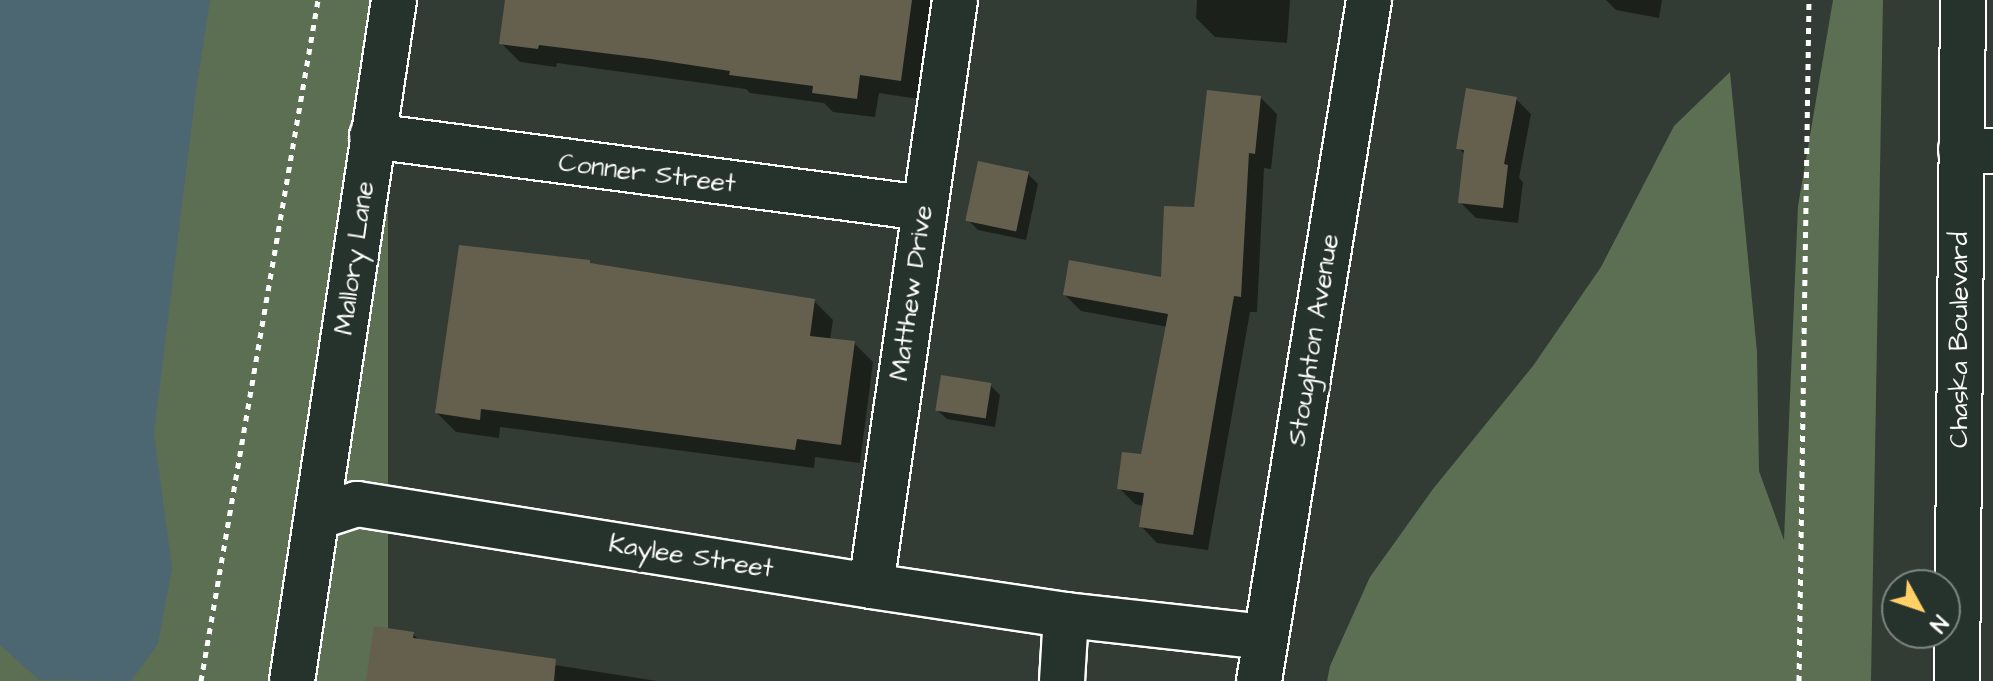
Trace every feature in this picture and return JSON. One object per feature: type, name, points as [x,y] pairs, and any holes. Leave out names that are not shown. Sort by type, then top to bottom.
[{"type":"street","name":"Mallory Lane","points":[[292,681],[394,0]]},
{"type":"street","name":"Matthew Drive","points":[[871,586],[955,0]]},
{"type":"street","name":"Stoughton Avenue","points":[[1259,681],[1369,0]]},
{"type":"street","name":"Chaska Boulevard","points":[[1957,681],[1977,151],[1963,0]]},
{"type":"street","name":"Conner Street","points":[[372,136],[923,208]]},
{"type":"street","name":"Kaylee Street","points":[[317,517],[357,504],[1066,615],[1266,637]]},
{"type":"street","points":[[1062,681],[1066,615]]},
{"type":"path","points":[[201,681],[318,0]]},
{"type":"path","points":[[1799,681],[1809,0]]},
{"type":"green space","points":[[0,0],[388,0],[388,681],[0,681]]},
{"type":"green space","points":[[1833,0],[1883,0],[1871,681],[1327,681],[1330,666],[1370,577],[1433,489],[1533,366],[1601,267],[1674,126],[1730,72],[1757,352],[1759,471],[1784,540],[1798,206]]},
{"type":"water","points":[[0,0],[210,0],[154,434],[172,568],[158,644],[131,681],[39,680],[0,645]]},
{"type":"building","points":[[505,0],[912,0],[901,81],[860,75],[857,99],[812,93],[813,86],[729,75],[730,71],[539,45],[538,49],[499,44]]},
{"type":"building","points":[[1466,88],[1517,97],[1504,164],[1508,165],[1503,208],[1458,203],[1464,150],[1456,149]]},
{"type":"building","points":[[1207,90],[1261,96],[1255,154],[1249,153],[1241,297],[1234,296],[1193,535],[1139,527],[1144,493],[1117,489],[1122,452],[1141,454],[1168,314],[1063,295],[1069,260],[1161,277],[1164,206],[1194,207]]},
{"type":"building","points":[[978,161],[1029,172],[1016,231],[965,221]]},
{"type":"building","points":[[459,245],[590,260],[590,263],[815,299],[810,336],[855,341],[841,445],[797,439],[795,450],[481,409],[480,420],[435,413]]},
{"type":"building","points":[[941,375],[991,383],[986,419],[935,411]]},
{"type":"building","points":[[374,626],[414,632],[413,638],[556,659],[554,681],[366,681]]}]
